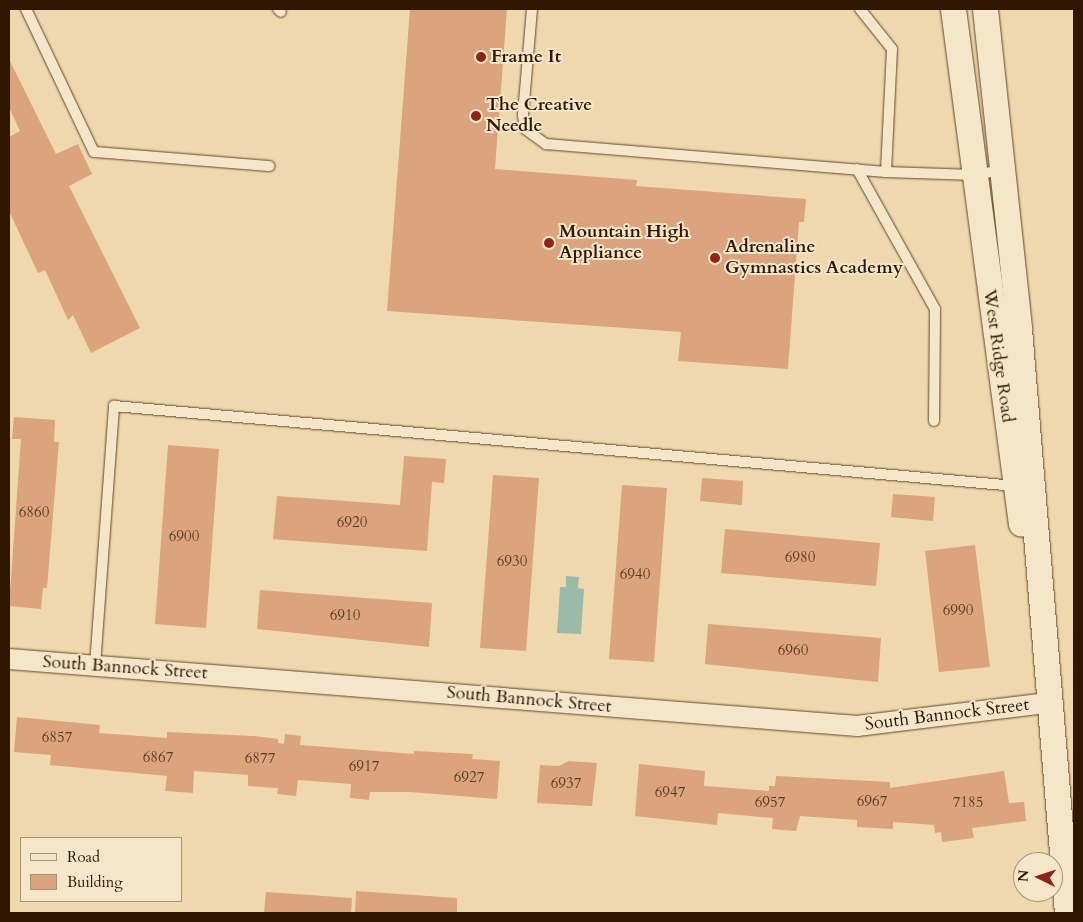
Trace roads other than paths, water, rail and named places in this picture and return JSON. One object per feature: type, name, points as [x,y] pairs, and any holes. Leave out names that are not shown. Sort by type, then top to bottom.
[{"type":"street","name":"West Ridge Road","points":[[953,9],[974,175],[1024,487]]},
{"type":"street","name":"West Ridge Road","points":[[985,9],[1003,169],[1024,487],[1048,703],[1068,913]]},
{"type":"street","name":"South Bannock Street","points":[[9,659],[857,726],[908,723],[1048,703]]},
{"type":"lane","points":[[26,9],[94,152],[192,157],[269,166]]},
{"type":"lane","points":[[532,9],[523,115],[525,129],[532,138],[546,144],[886,172],[974,175],[1003,169]]},
{"type":"lane","points":[[860,9],[892,48],[886,172]]},
{"type":"lane","points":[[857,169],[935,309],[934,421]]},
{"type":"lane","points":[[95,666],[114,406],[1024,487]]},
{"type":"place","name":"Frame It","points":[[481,57]]},
{"type":"place","name":"The Creative Needle","points":[[476,116]]},
{"type":"place","name":"Mountain High Appliance","points":[[549,243]]},
{"type":"place","name":"Adrenaline Gymnastics Academy","points":[[715,258]]}]
